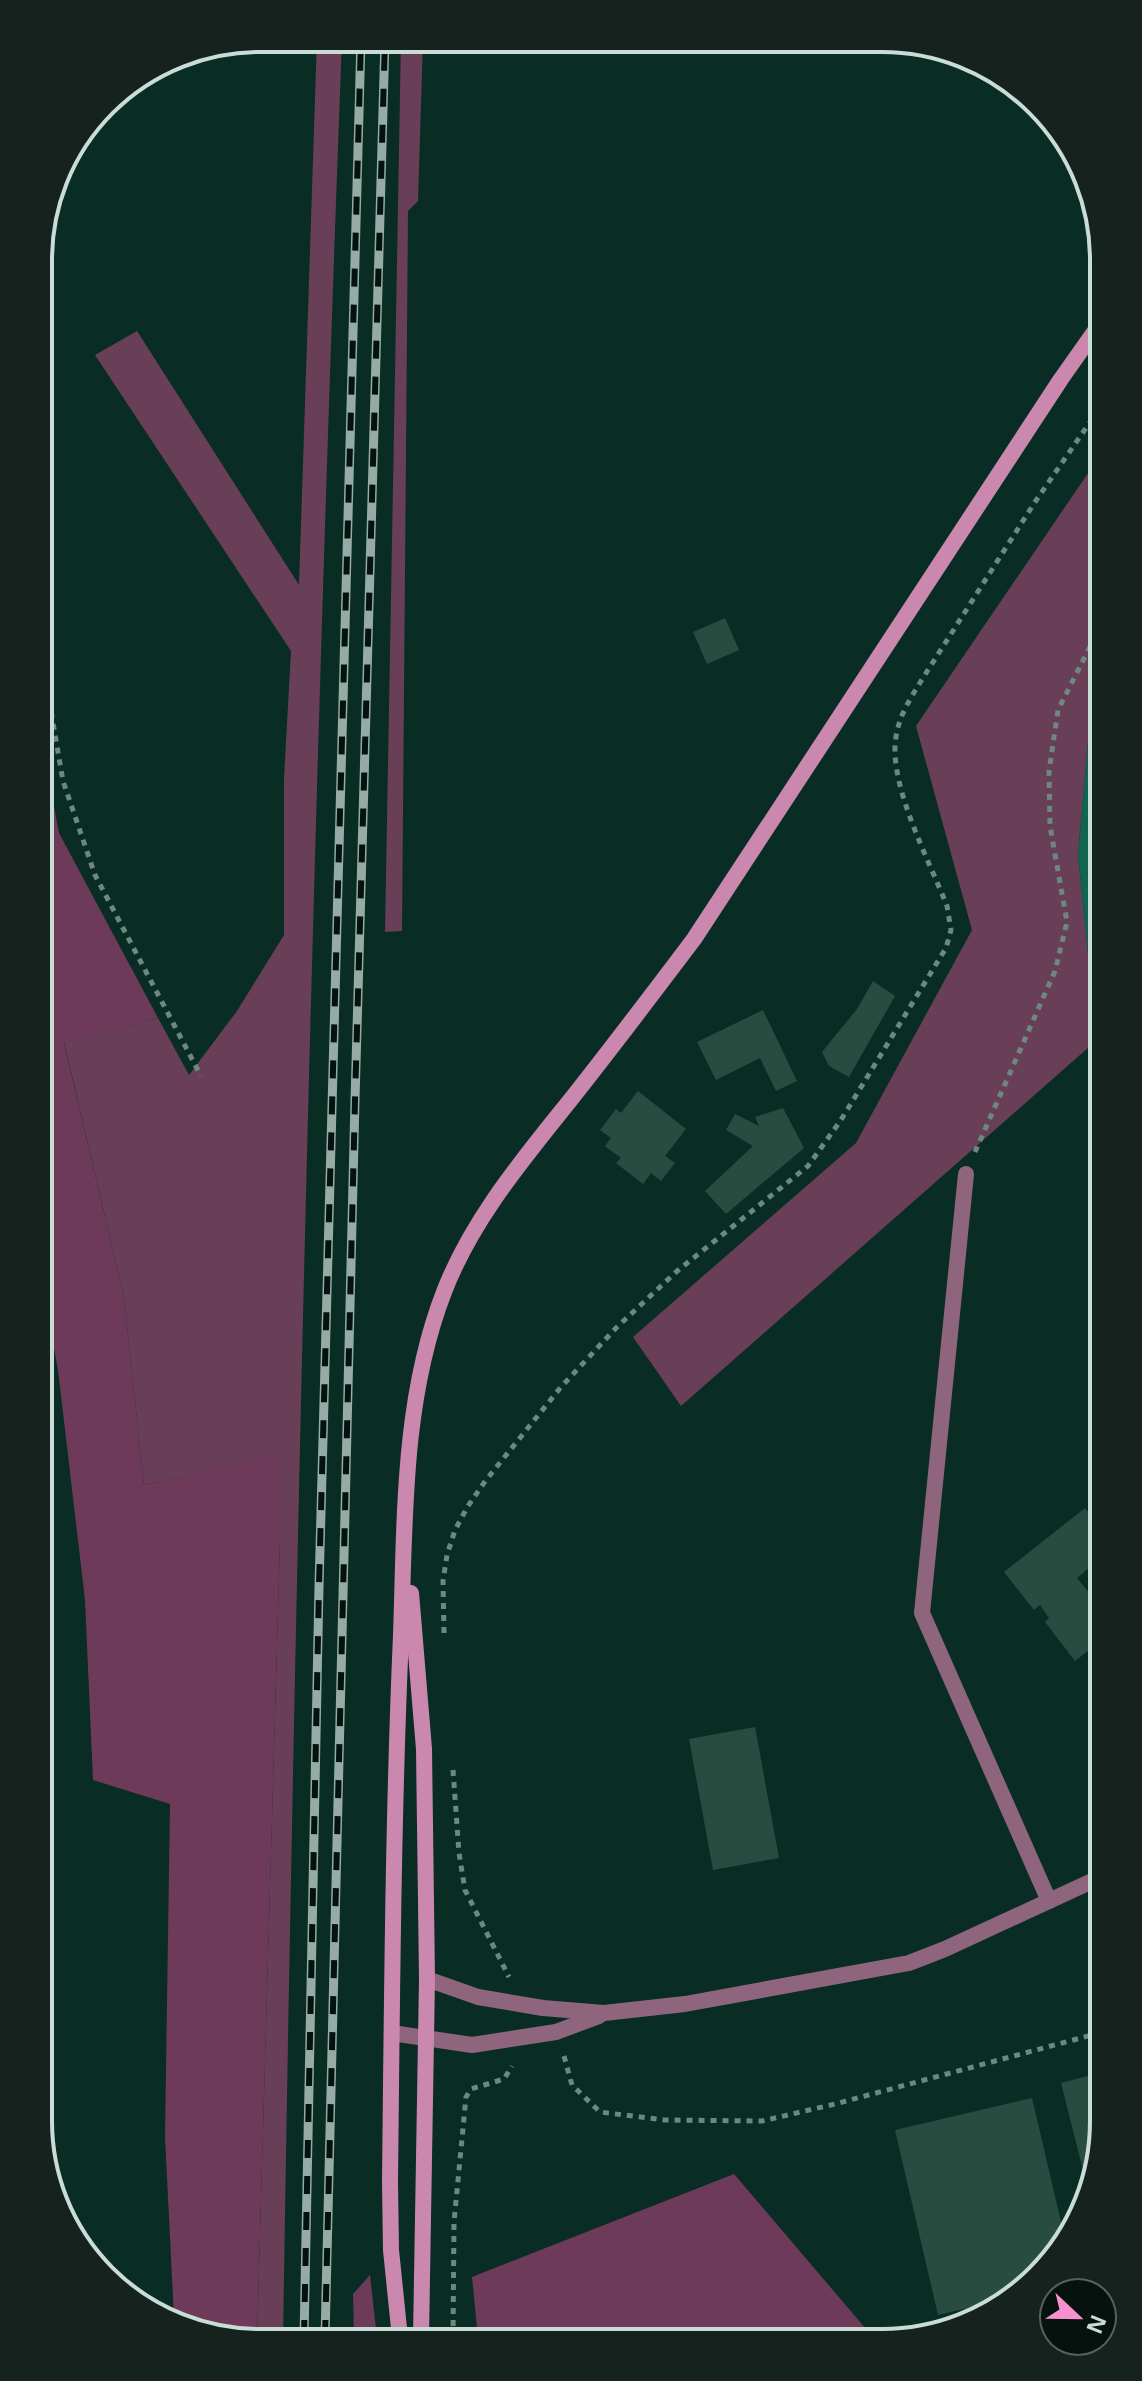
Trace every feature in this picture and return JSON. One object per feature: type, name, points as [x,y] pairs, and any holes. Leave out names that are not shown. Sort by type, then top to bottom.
[{"type":"main road","points":[[399,2329],[391,2250],[392,2033],[397,1724],[405,1520],[419,1377],[444,1290],[466,1244],[490,1206],[694,939],[1090,338]]},
{"type":"main road","points":[[405,1520],[424,1749],[427,1979],[421,2329]]},
{"type":"lane","points":[[966,1174],[922,1613],[1049,1901]]},
{"type":"lane","points":[[427,1979],[478,1997],[543,2008],[604,2013],[685,2004],[909,1963],[1090,1882]]},
{"type":"lane","points":[[392,2033],[472,2045],[556,2032],[604,2013]]},
{"type":"path","points":[[444,1636],[443,1581],[447,1555],[455,1530],[486,1480],[561,1387],[616,1328],[676,1272],[808,1166],[841,1120],[946,948],[951,921],[902,795],[894,752],[896,734],[905,709],[921,681],[1035,502],[1090,422]]},
{"type":"path","points":[[966,1174],[1055,971],[1067,922],[1050,826],[1049,771],[1058,710],[1090,647]]},
{"type":"path","points":[[52,717],[63,781],[95,875],[201,1076]]},
{"type":"path","points":[[453,1762],[459,1853],[465,1890],[499,1954],[510,1982]]},
{"type":"path","points":[[556,2032],[572,2085],[600,2112],[664,2120],[762,2121],[1090,2035]]},
{"type":"path","points":[[453,2329],[454,2222],[466,2097],[471,2089],[504,2079],[512,2065]]},
{"type":"shaded area","points":[[317,52],[342,52],[306,1189],[283,2329],[260,2329],[257,2329],[280,1454],[144,1485],[124,1297],[64,1042],[158,1018],[189,1075],[237,1011],[284,935],[284,779],[291,651],[95,355],[137,331],[299,585]]},
{"type":"shaded area","points":[[401,52],[423,52],[418,201],[408,211],[402,931],[385,932]]},
{"type":"shaded area","points":[[1090,470],[1090,739],[1078,855],[1090,972],[1090,1046],[681,1406],[633,1337],[856,1143],[972,930],[916,726]]},
{"type":"shaded area","points":[[1090,739],[1090,972],[1078,855]]},
{"type":"shaded area","points":[[52,796],[59,833],[158,1018],[64,1043],[124,1297],[144,1485],[280,1453],[257,2329],[219,2325],[174,2310],[165,2137],[170,1804],[93,1780],[85,1600],[52,1337]]},
{"type":"shaded area","points":[[734,2174],[866,2329],[477,2329],[472,2277]]},
{"type":"shaded area","points":[[370,2275],[376,2329],[354,2329],[353,2294]]},
{"type":"building","points":[[725,618],[739,650],[707,664],[693,632]]},
{"type":"building","points":[[873,981],[895,996],[849,1077],[829,1066],[822,1052],[857,1009]]},
{"type":"building","points":[[763,1010],[797,1081],[776,1091],[760,1058],[716,1080],[697,1042]]},
{"type":"building","points":[[638,1091],[686,1129],[665,1156],[675,1163],[661,1181],[651,1173],[643,1184],[616,1163],[621,1158],[605,1146],[611,1138],[600,1130],[616,1109],[621,1113]]},
{"type":"building","points":[[783,1108],[804,1148],[726,1214],[705,1191],[753,1146],[726,1130],[735,1114],[759,1126],[755,1117]]},
{"type":"building","points":[[1085,1508],[1090,1514],[1090,1567],[1077,1578],[1090,1594],[1090,1649],[1075,1661],[1045,1622],[1049,1618],[1040,1605],[1034,1610],[1004,1572]]},
{"type":"building","points":[[755,1727],[779,1858],[713,1870],[689,1739]]},
{"type":"building","points":[[1090,2075],[1090,2135],[1083,2172],[1061,2083]]},
{"type":"building","points":[[1032,2098],[1062,2225],[1047,2248],[1019,2277],[978,2306],[938,2315],[895,2130]]},
{"type":"railway","points":[[304,2329],[319,1586],[361,52]]},
{"type":"railway","points":[[325,2329],[385,52]]}]
